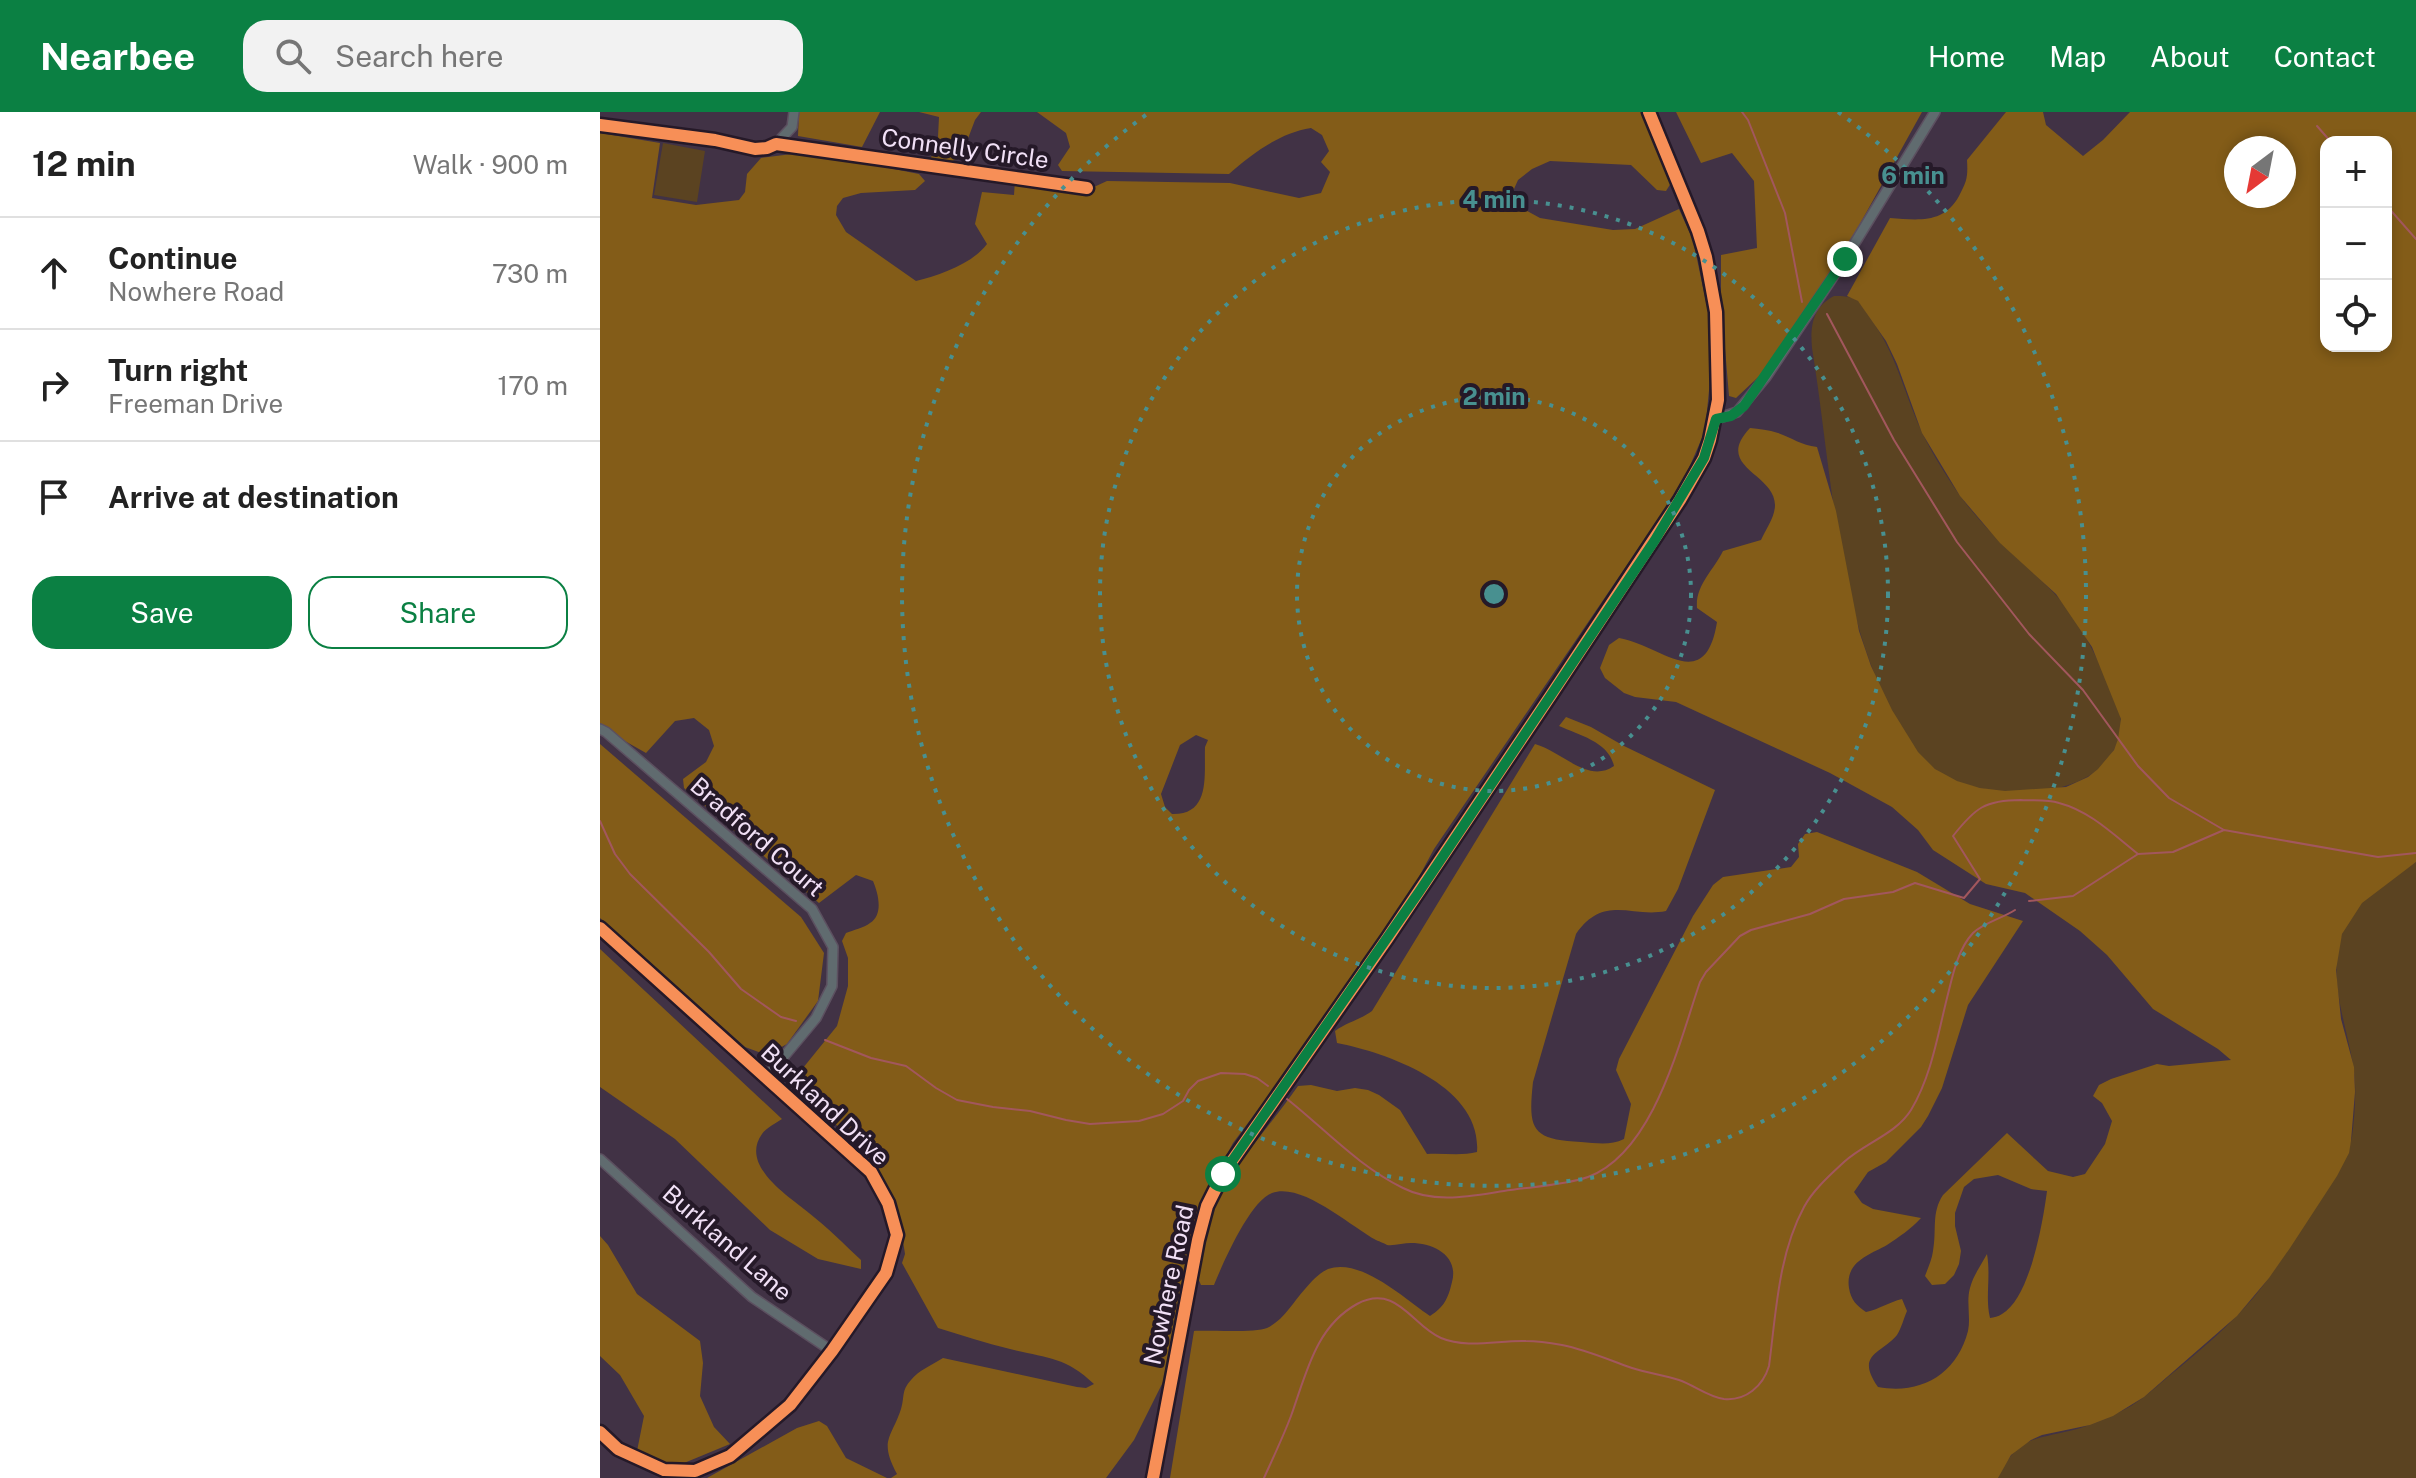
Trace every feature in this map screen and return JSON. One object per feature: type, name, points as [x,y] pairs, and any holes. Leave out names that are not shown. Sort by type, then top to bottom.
[{"type":"street","points":[[776,144],[792,127],[794,112]]},
{"type":"street","name":"Nowhere Road","points":[[1153,1478],[1198,1240],[1207,1206],[1223,1174],[1411,904],[1655,540],[1704,458],[1716,419],[1719,377],[1716,312],[1698,231],[1649,112]]},
{"type":"street","points":[[1716,419],[1737,412],[1766,377],[1853,246],[1935,112]]},
{"type":"street","name":"Connelly Circle","points":[[600,125],[715,140],[755,149],[776,144],[1087,188]]},
{"type":"street","name":"Bradford Court","points":[[600,729],[812,909],[833,947],[832,986],[816,1018],[766,1078]]},
{"type":"street","name":"Burkland Drive","points":[[600,928],[871,1172],[888,1203],[897,1235],[886,1273],[832,1351],[790,1405],[730,1456],[695,1471],[664,1470],[618,1449],[600,1432]]},
{"type":"street","name":"Burkland Lane","points":[[600,1159],[752,1297],[832,1351]]},
{"type":"shaded area","points":[[799,112],[880,112],[862,147],[798,136]]},
{"type":"shaded area","points":[[919,112],[981,112],[961,157],[941,166],[931,158],[938,137],[939,117]]},
{"type":"shaded area","points":[[1037,112],[1643,112],[1671,183],[1666,191],[1657,190],[1631,165],[1550,161],[1518,180],[1510,198],[1516,205],[1540,218],[1613,230],[1635,229],[1679,209],[1693,240],[1714,340],[1705,431],[1682,484],[1434,849],[1414,886],[1317,1031],[1233,1143],[1202,1201],[1170,1368],[1134,1440],[1106,1478],[891,1478],[897,1474],[889,1454],[888,1440],[906,1387],[918,1373],[943,1358],[1077,1387],[1086,1388],[1094,1384],[1074,1368],[1054,1359],[938,1328],[902,1263],[905,1254],[898,1209],[851,1138],[790,1084],[837,1026],[848,986],[848,958],[842,941],[846,933],[868,925],[877,914],[878,897],[873,881],[856,875],[819,903],[684,788],[683,779],[706,762],[714,746],[709,730],[694,718],[675,721],[646,753],[600,727],[600,133],[660,143],[652,198],[696,205],[739,200],[745,192],[747,174],[761,158],[808,152],[919,174],[925,181],[915,190],[861,193],[843,198],[837,206],[836,215],[846,232],[916,281],[955,268],[981,251],[987,244],[975,224],[982,192],[1014,195],[1015,180],[1083,192],[1107,181],[1230,183],[1299,198],[1321,193],[1330,172],[1321,162],[1329,151],[1322,135],[1311,128],[1277,139],[1229,174],[1062,171],[1058,165],[1070,147],[1066,133]],"holes":[[[1196,735],[1208,740],[1203,791],[1199,801],[1185,813],[1172,814],[1165,807],[1161,794],[1180,745]]]},
{"type":"shaded area","points":[[1676,112],[1922,112],[1856,231],[1771,365],[1736,398],[1729,396],[1721,301],[1721,255],[1757,248],[1754,181],[1732,153],[1701,163]]},
{"type":"shaded area","points":[[2006,112],[2043,112],[2046,125],[2083,156],[2130,112],[2416,112],[2416,862],[2362,903],[2342,934],[2336,970],[2341,1019],[2354,1067],[2355,1092],[2349,1153],[2337,1176],[2269,1278],[2237,1316],[2144,1397],[2113,1416],[2090,1425],[2031,1440],[2011,1455],[1998,1478],[1170,1478],[1194,1331],[1267,1328],[1283,1316],[1319,1275],[1328,1269],[1341,1267],[1368,1274],[1430,1316],[1447,1298],[1452,1282],[1452,1265],[1436,1248],[1411,1243],[1387,1245],[1311,1199],[1284,1191],[1264,1198],[1246,1220],[1214,1285],[1201,1285],[1196,1274],[1206,1229],[1225,1186],[1298,1086],[1311,1085],[1337,1091],[1355,1088],[1368,1090],[1400,1110],[1427,1154],[1477,1152],[1475,1129],[1464,1109],[1448,1091],[1405,1064],[1337,1043],[1335,1031],[1372,1011],[1535,744],[1585,769],[1604,771],[1614,766],[1600,745],[1559,726],[1566,717],[1715,790],[1678,889],[1666,911],[1608,911],[1586,922],[1576,934],[1533,1082],[1531,1111],[1536,1129],[1543,1135],[1564,1141],[1598,1143],[1624,1139],[1631,1104],[1616,1070],[1619,1059],[1693,916],[1713,885],[1723,877],[1791,867],[1799,857],[1798,844],[1805,834],[1817,832],[1917,872],[1970,904],[2023,921],[1968,1005],[1942,1088],[1928,1116],[1886,1162],[1868,1172],[1854,1192],[1862,1203],[1873,1209],[1921,1218],[1896,1239],[1860,1260],[1849,1279],[1853,1299],[1866,1312],[1902,1299],[1907,1311],[1897,1335],[1870,1361],[1869,1368],[1878,1387],[1909,1388],[1946,1370],[1963,1346],[1968,1331],[1970,1288],[1987,1254],[1990,1318],[2002,1314],[2020,1292],[2034,1258],[2047,1191],[2031,1189],[1998,1175],[1974,1179],[1964,1187],[1955,1213],[1961,1251],[1954,1275],[1945,1284],[1932,1285],[1925,1276],[1934,1243],[1937,1208],[1943,1195],[2007,1133],[2048,1171],[2073,1177],[2085,1174],[2105,1144],[2112,1121],[2102,1103],[2093,1096],[2099,1085],[2157,1064],[2169,1066],[2231,1060],[2153,1009],[2107,955],[2080,931],[2025,893],[1986,884],[1933,850],[1918,830],[1892,807],[1830,773],[1676,702],[1624,693],[1605,678],[1600,668],[1609,645],[1619,638],[1679,660],[1692,661],[1703,657],[1711,644],[1717,622],[1697,608],[1702,585],[1723,551],[1761,540],[1774,514],[1772,494],[1742,461],[1738,452],[1740,441],[1750,428],[1764,430],[1817,447],[1836,511],[1859,631],[1871,666],[1892,710],[1918,752],[1935,769],[1957,781],[1980,788],[2005,791],[2066,787],[2088,777],[2114,750],[2121,719],[2092,647],[2056,594],[2000,543],[1960,496],[1922,433],[1886,341],[1858,301],[1847,296],[1890,218],[1929,218],[1946,212],[1959,196],[1967,175],[1967,160]]},
{"type":"shaded area","points":[[663,143],[705,151],[697,202],[654,195]]},
{"type":"shaded area","points":[[1834,296],[1849,297],[1861,304],[1886,344],[1914,415],[1954,487],[1988,529],[2062,602],[2092,649],[2115,700],[2121,725],[2114,750],[2100,768],[2079,781],[2055,789],[2003,792],[1956,781],[1936,770],[1919,755],[1885,699],[1866,652],[1841,552],[1812,348],[1814,318],[1821,306]]},
{"type":"shaded area","points":[[600,744],[801,917],[824,953],[818,1001],[787,1044],[767,1055],[745,1047],[600,918]]},
{"type":"shaded area","points":[[2416,862],[2416,1478],[1998,1478],[2012,1455],[2026,1443],[2093,1424],[2141,1399],[2224,1328],[2276,1268],[2344,1156],[2352,1137],[2355,1082],[2337,980],[2340,940],[2348,920],[2362,902]]},
{"type":"shaded area","points":[[600,949],[782,1119],[764,1132],[757,1146],[757,1158],[762,1169],[770,1180],[861,1260],[861,1269],[818,1259],[770,1230],[675,1139],[600,1087]]},
{"type":"shaded area","points":[[600,1236],[637,1294],[700,1341],[703,1363],[700,1396],[714,1427],[730,1444],[672,1468],[637,1451],[644,1416],[620,1375],[600,1356]]},
{"type":"shaded area","points":[[819,1421],[827,1426],[846,1458],[887,1478],[707,1478],[797,1428]]},
{"type":"waterway","points":[[1742,112],[1785,213],[1802,302]]},
{"type":"waterway","points":[[2317,126],[2326,136]]},
{"type":"waterway","points":[[2389,208],[2416,239]]},
{"type":"waterway","points":[[1827,314],[1894,440],[1957,542],[2029,634],[2083,690],[2138,766],[2169,798],[2224,830]]},
{"type":"waterway","points":[[1287,1099],[1371,1169],[1415,1193],[1440,1197],[1466,1196],[1579,1180],[1611,1164],[1630,1145],[1647,1120],[1673,1064],[1700,982],[1740,936],[1751,930],[1810,914],[1844,899],[1893,892],[1915,883],[1964,898],[1980,879],[1953,836],[1975,812],[1998,802],[2045,801],[2070,807],[2101,824],[2138,854]]},
{"type":"waterway","points":[[600,821],[615,854],[630,874],[709,952],[741,989],[781,1017],[796,1021]]},
{"type":"waterway","points":[[2029,901],[2073,896],[2138,854],[2173,852],[2224,830],[2378,857],[2416,853]]},
{"type":"waterway","points":[[1264,1478],[1322,1339],[1343,1314],[1371,1299],[1394,1302],[1431,1332],[1451,1341],[1553,1344],[1679,1380],[1718,1398],[1739,1398],[1752,1391],[1763,1380],[1769,1366],[1783,1265],[1804,1207],[1844,1162],[1897,1126],[1911,1110],[1929,1068],[1963,946],[1977,929],[2015,910]]},
{"type":"waterway","points":[[825,1040],[871,1058],[906,1066],[957,1100],[1090,1124],[1139,1121],[1163,1114],[1183,1101],[1198,1081],[1221,1073],[1245,1074],[1268,1086]]},
{"type":"cycle path","points":[[1153,1478],[1198,1240],[1207,1206],[1223,1174],[1387,939],[1551,695],[1680,500],[1704,458],[1718,400],[1716,312],[1698,231],[1649,112]]},
{"type":"cycle path","points":[[600,125],[715,140],[755,149],[776,144],[1087,188]]},
{"type":"cycle path","points":[[600,928],[871,1172],[888,1203],[897,1235],[886,1273],[832,1351],[790,1405],[730,1456],[695,1471],[664,1470],[618,1449],[600,1432]]},
{"type":"route","points":[[1223,1174],[1419,892],[1655,540],[1704,458],[1716,419],[1731,416],[1744,406],[1845,259]]}]
